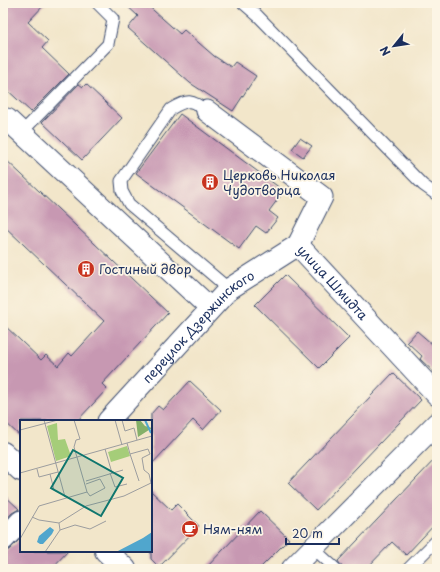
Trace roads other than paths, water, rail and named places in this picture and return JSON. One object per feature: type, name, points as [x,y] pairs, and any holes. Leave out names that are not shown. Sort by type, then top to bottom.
[{"type":"main road","points":[[3,453],[20,469]]},
{"type":"main road","points":[[107,552],[125,569]]},
{"type":"street","name":"улица Шмидта","points":[[207,111],[322,197],[298,245],[437,395]]},
{"type":"street","points":[[9,122],[210,308]]},
{"type":"street","name":"переулок Дзержинского","points":[[109,420],[229,289],[298,245]]},
{"type":"street","points":[[292,569],[437,423]]},
{"type":"street","points":[[3,540],[20,522]]},
{"type":"lane","points":[[9,122],[108,44],[114,19],[97,3]]},
{"type":"lane","points":[[243,3],[258,16],[423,185],[437,195]]},
{"type":"lane","points":[[207,111],[193,101],[182,102],[171,108],[121,181],[122,191],[129,204],[229,289]]},
{"type":"lane","points":[[408,569],[437,540]]},
{"type":"lane","points":[[314,548],[336,569]]},
{"type":"place","name":"Церковь Николая Чудотворца","points":[[210,182]]},
{"type":"place","name":"Гостиный двор","points":[[86,269]]},
{"type":"place","name":"Ням-ням","points":[[190,529]]}]
